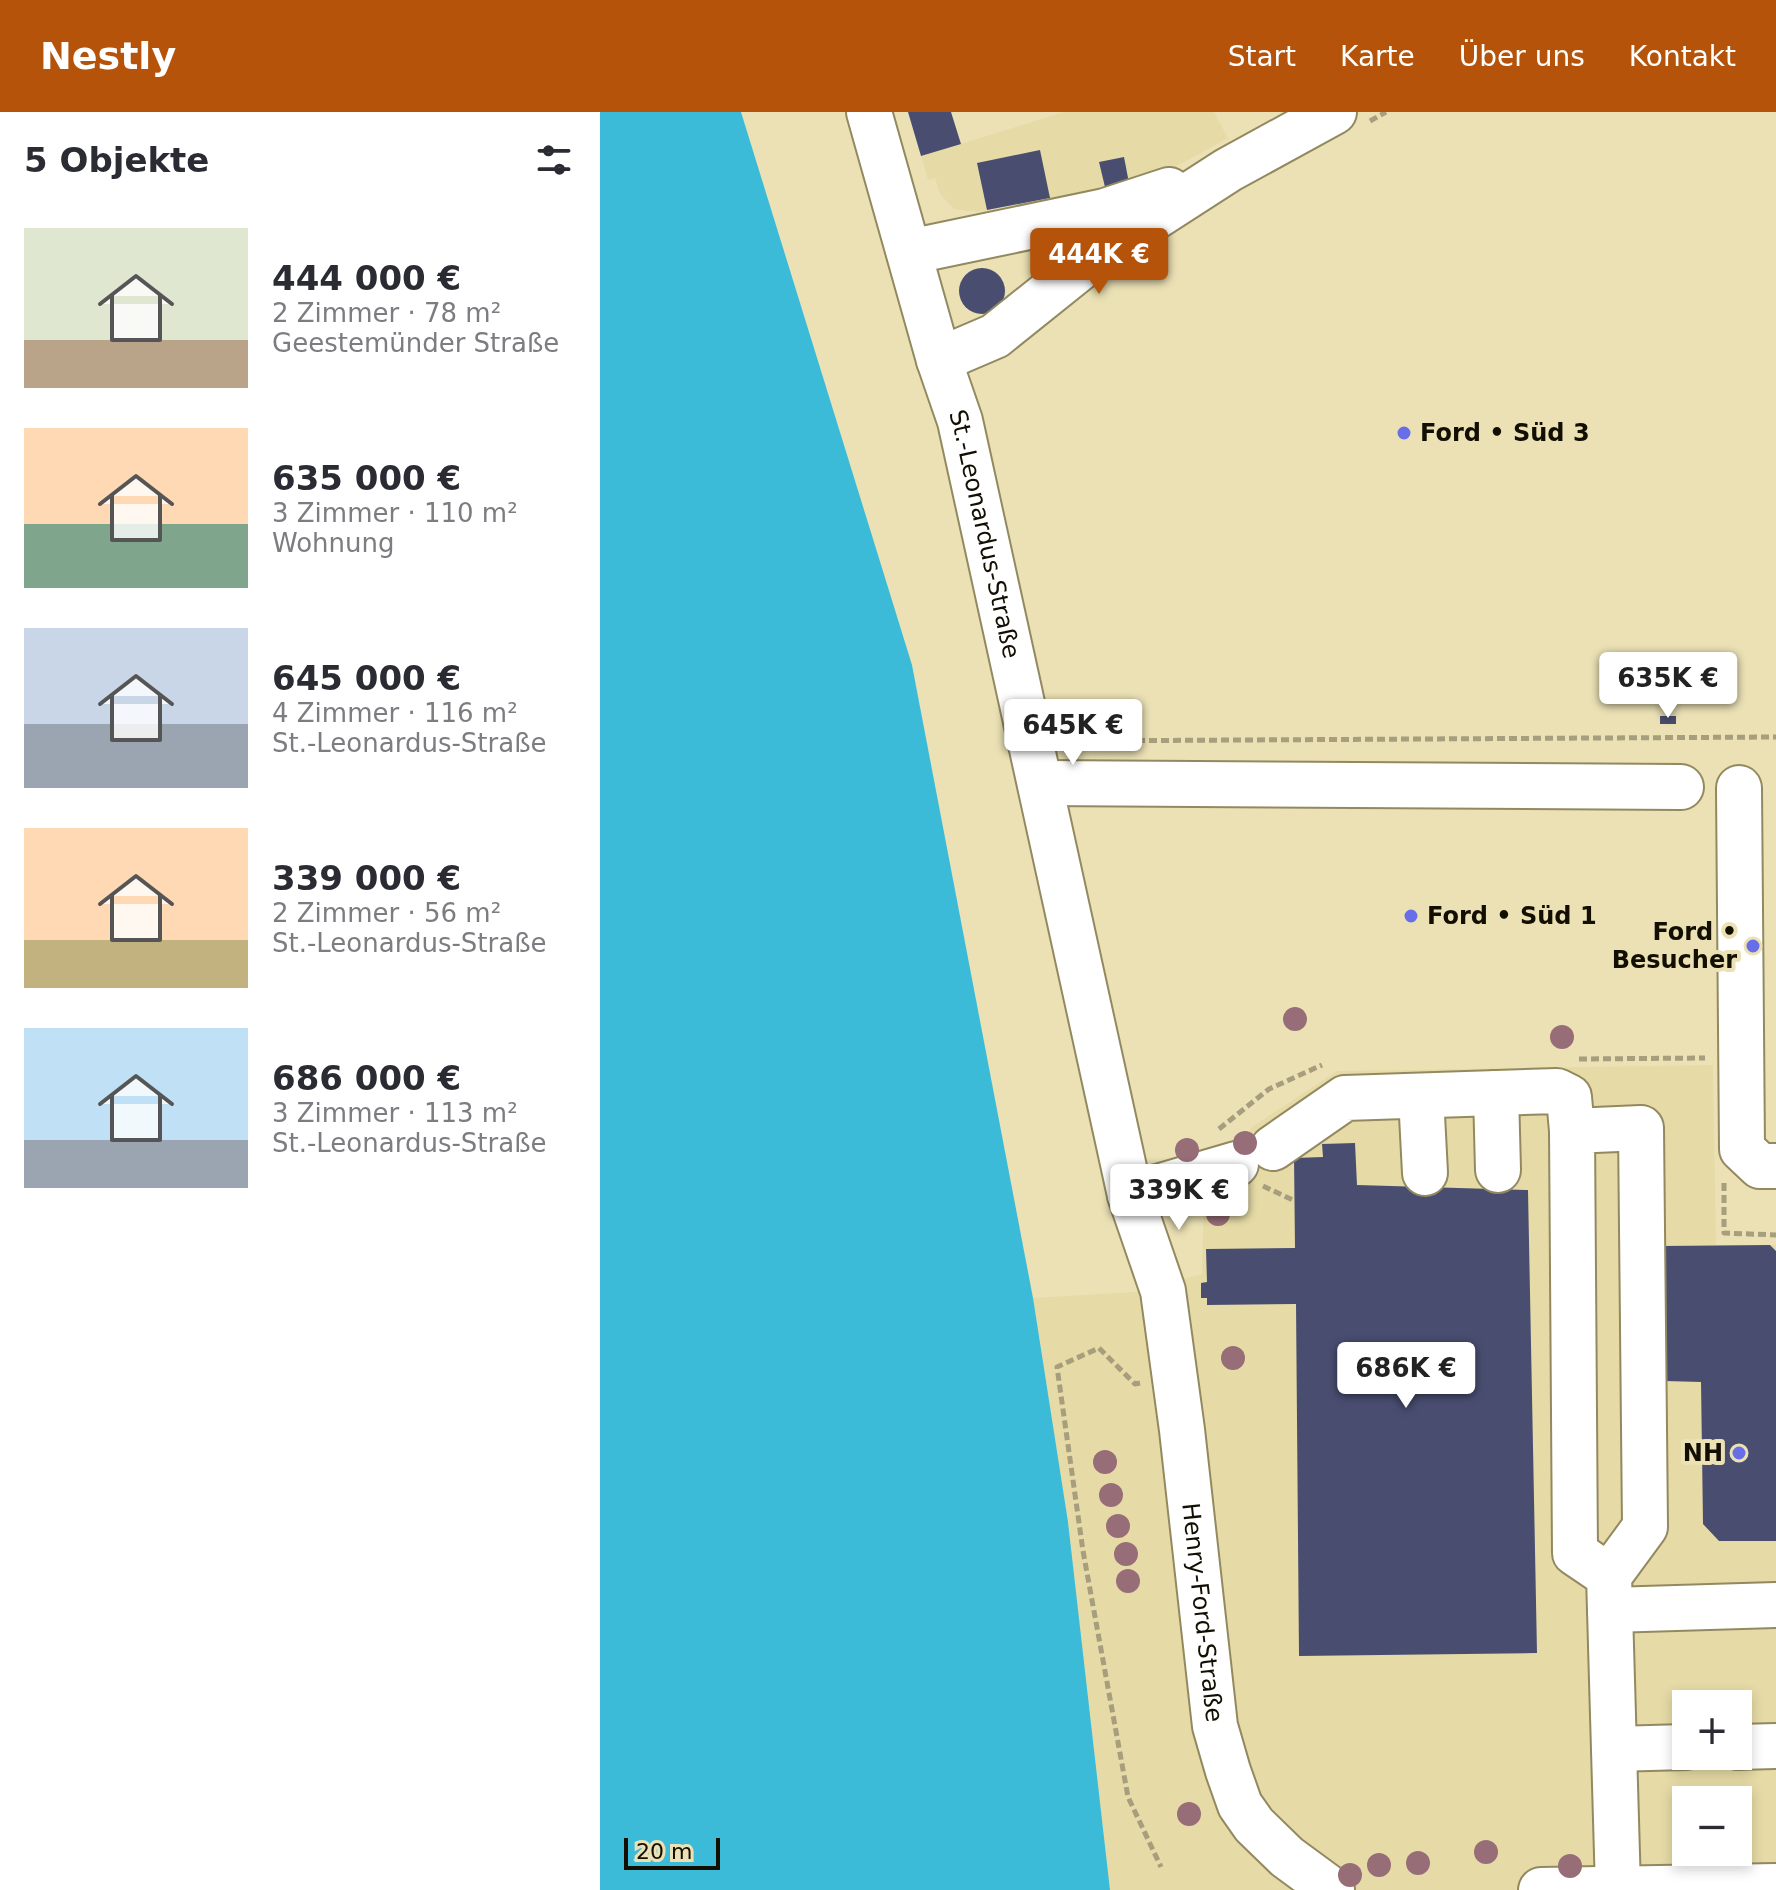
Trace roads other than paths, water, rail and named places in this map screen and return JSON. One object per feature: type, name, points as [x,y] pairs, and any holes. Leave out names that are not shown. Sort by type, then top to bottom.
[{"type":"street","name":"St.-Leonardus-Straße","points":[[869,112],[939,360],[960,421],[1042,783],[1148,1292]]},
{"type":"street","points":[[939,360],[995,336],[1081,267],[1228,170],[1334,112]]},
{"type":"street","points":[[909,252],[1105,211],[1228,170]]},
{"type":"street","points":[[1042,783],[1681,787]]},
{"type":"street","points":[[1739,788],[1742,1149],[1760,1166],[1776,1166]]},
{"type":"street","points":[[1130,1195],[1254,1156],[1345,1098],[1557,1091],[1569,1097],[1572,1131],[1575,1553],[1609,1593],[1776,1605]]},
{"type":"street","points":[[1496,1093],[1498,1170]]},
{"type":"street","points":[[1421,1096],[1425,1173]]},
{"type":"street","points":[[1572,1131],[1641,1128],[1645,1527],[1609,1593],[1618,1889]]},
{"type":"street","points":[[1148,1292],[1164,1378],[1182,1430]]},
{"type":"street","name":"Henry-Ford-Straße","points":[[1148,1292],[1182,1430],[1215,1726],[1228,1771],[1240,1805],[1254,1825],[1287,1857],[1332,1890]]},
{"type":"street","points":[[1752,1747],[1776,1746]]},
{"type":"street","points":[[1614,1749],[1672,1747]]},
{"type":"street","points":[[1541,1890],[1776,1886]]},
{"type":"water","points":[[600,112],[741,112],[912,665],[1033,1298],[1068,1522],[1110,1890],[600,1890]]},
{"type":"place","name":"Ford • Süd 3","points":[[1404,433]]},
{"type":"place","name":"Ford • Süd 1","points":[[1411,916]]},
{"type":"place","name":"Ford • Besucher","points":[[1753,946]]},
{"type":"place","name":"NH","points":[[1739,1453]]}]
